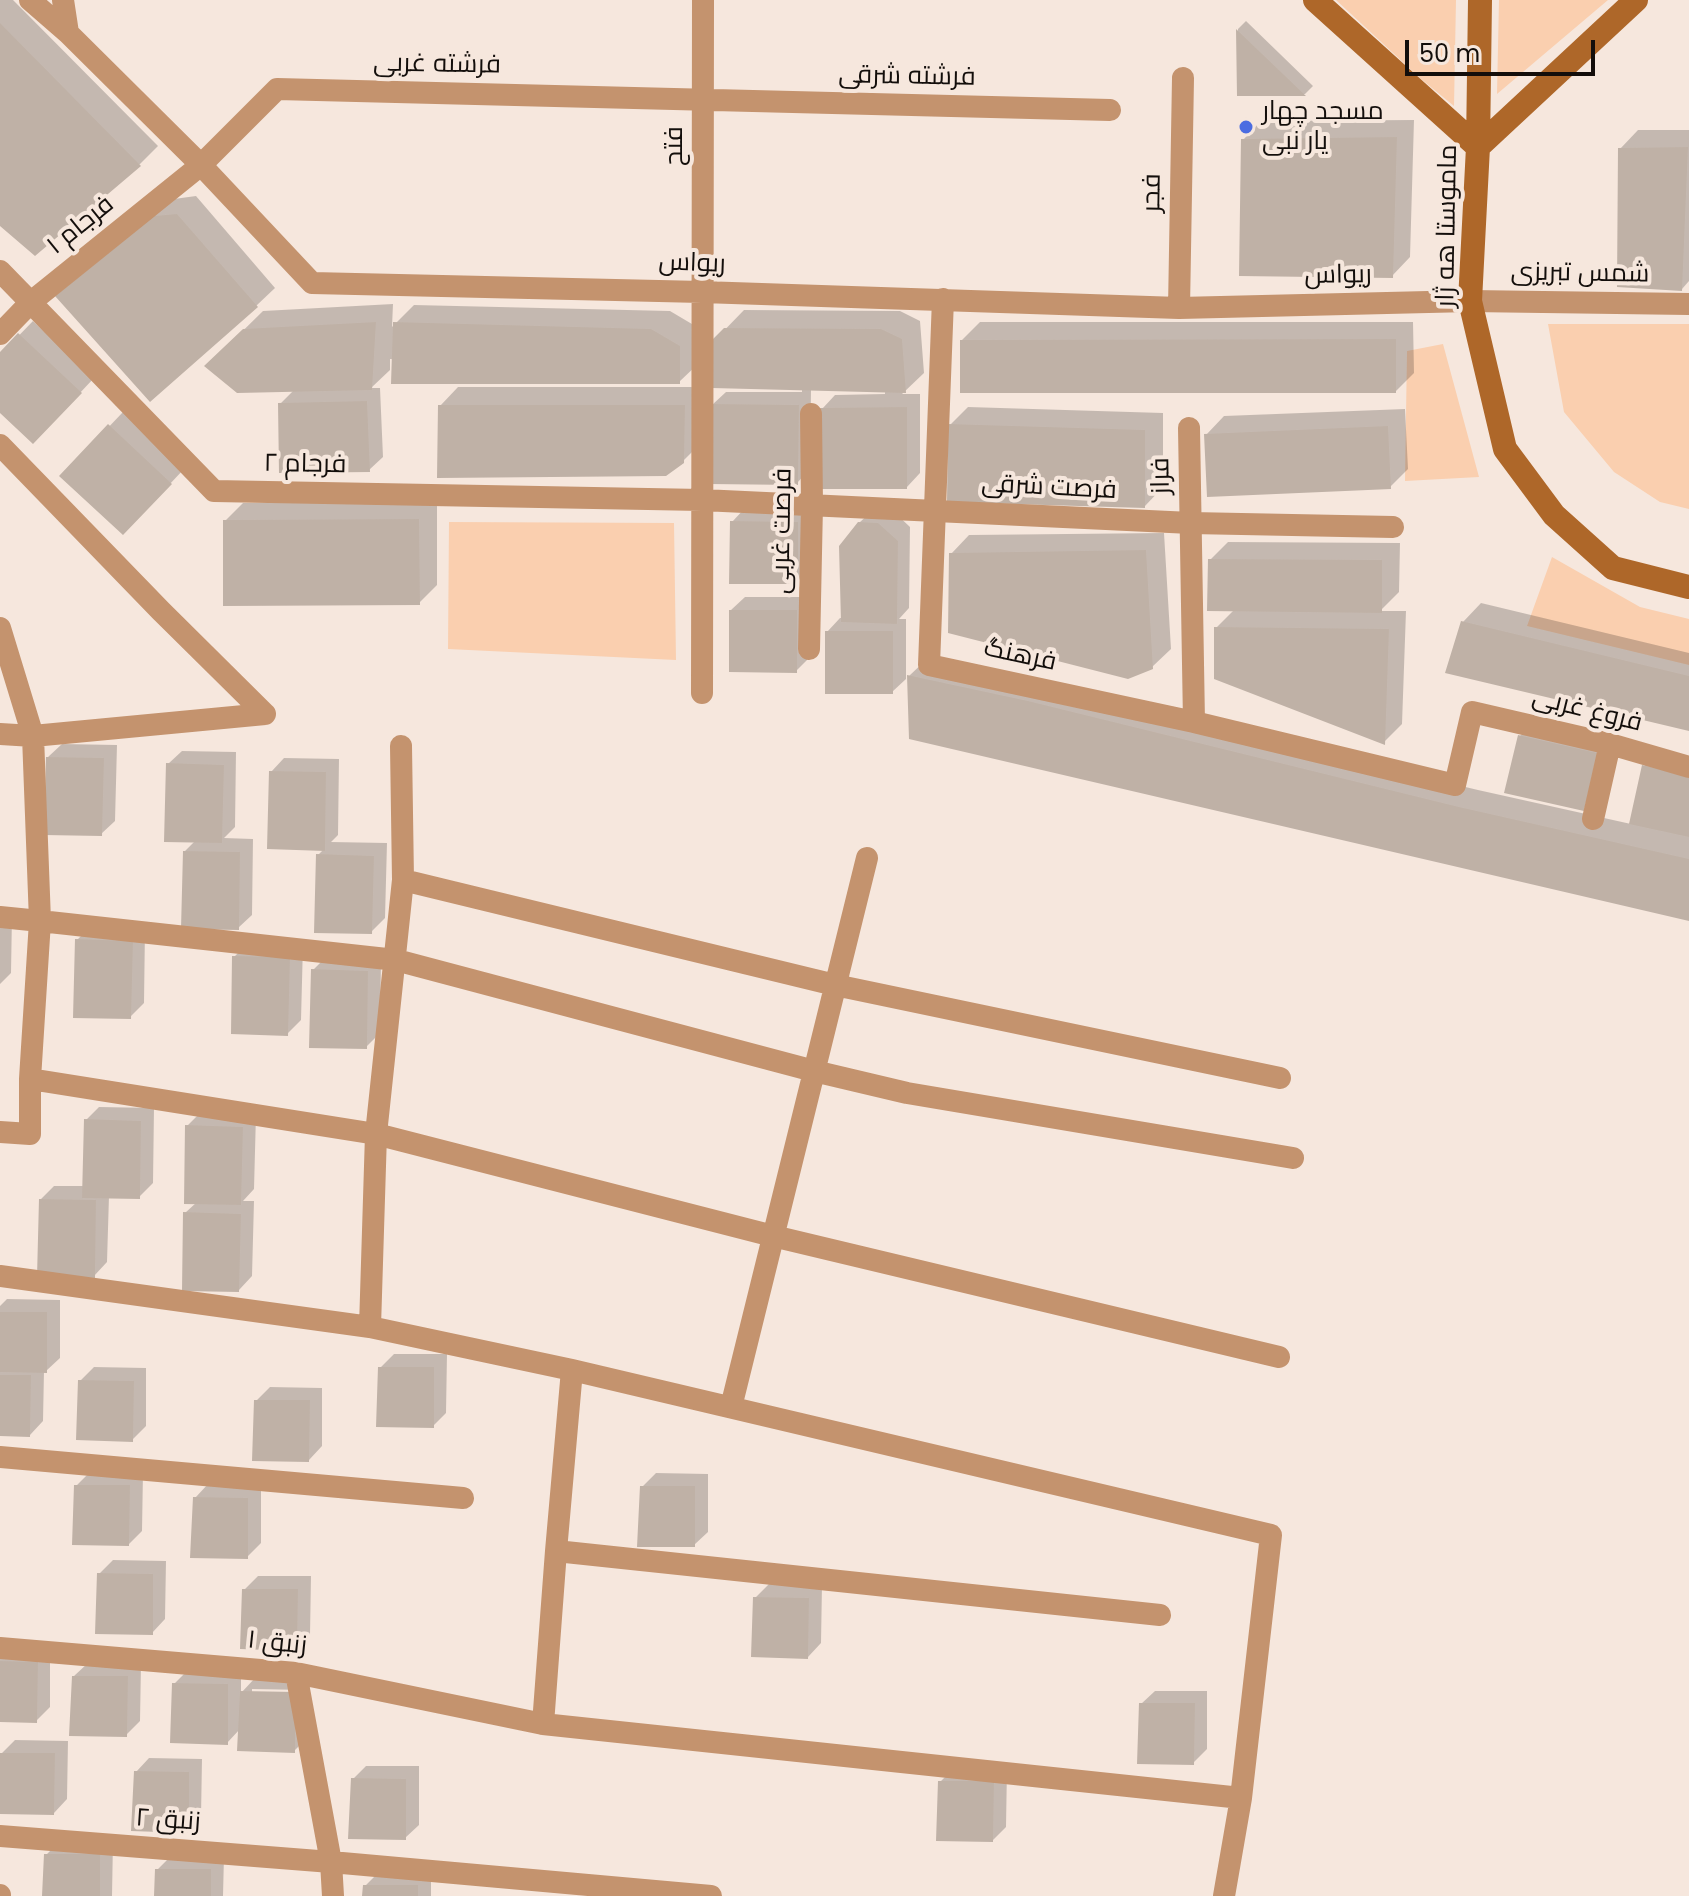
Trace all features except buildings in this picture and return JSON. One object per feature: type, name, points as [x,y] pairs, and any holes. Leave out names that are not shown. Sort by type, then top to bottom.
[{"type":"main road","points":[[1315,0],[1478,147],[1636,0]]},
{"type":"main road","name":"ماموستا هه ژار","points":[[1480,0],[1478,147],[1470,301],[1505,449],[1554,515],[1613,568],[1689,587]]},
{"type":"street","name":"ریواس","points":[[30,0],[68,33],[201,165],[312,283],[1179,308],[1470,301]]},
{"type":"street","points":[[63,0],[68,33]]},
{"type":"street","name":"فتح","points":[[702,500],[703,0]]},
{"type":"street","name":"فجر","points":[[1179,308],[1183,78]]},
{"type":"street","name":"فرشته غربی","points":[[201,165],[277,89],[703,99]]},
{"type":"street","name":"فرشته شرقی","points":[[703,99],[1110,110]]},
{"type":"street","name":"فرجام ۱","points":[[0,334],[31,302],[201,165]]},
{"type":"street","name":"فرجام ۲","points":[[0,271],[214,491],[702,500]]},
{"type":"street","name":"فرهنگ","points":[[943,299],[929,665],[1194,722],[1455,785]]},
{"type":"street","name":"شمس تبریزی","points":[[1470,301],[1689,304]]},
{"type":"street","name":"فرصت غربی","points":[[809,649],[811,414]]},
{"type":"street","name":"فراز","points":[[1189,428],[1194,722]]},
{"type":"street","points":[[0,445],[265,714],[33,736],[0,734]]},
{"type":"street","points":[[702,500],[702,693]]},
{"type":"street","name":"فرصت شرقی","points":[[702,500],[1191,523],[1393,527]]},
{"type":"street","points":[[0,628],[33,736],[40,921],[30,1079],[30,1134],[0,1132]]},
{"type":"street","name":"فروغ غربی","points":[[1455,785],[1472,712],[1610,744],[1689,767]]},
{"type":"street","points":[[1593,819],[1610,744]]},
{"type":"street","points":[[370,1327],[376,1134],[403,880],[401,746]]},
{"type":"street","points":[[731,1407],[867,858]]},
{"type":"street","points":[[403,880],[835,985],[1280,1078]]},
{"type":"street","points":[[0,917],[396,960],[907,1093],[1293,1158]]},
{"type":"street","points":[[30,1079],[376,1134],[773,1236],[1279,1357]]},
{"type":"street","points":[[0,1276],[370,1327],[572,1370],[1271,1535],[1241,1798],[1224,1896]]},
{"type":"street","points":[[543,1724],[572,1370]]},
{"type":"street","points":[[0,1457],[463,1498]]},
{"type":"street","points":[[556,1551],[1160,1615]]},
{"type":"street","name":"زنبق ۱","points":[[0,1648],[296,1673],[543,1724],[1241,1798]]},
{"type":"street","points":[[296,1673],[331,1862],[333,1896]]},
{"type":"street","name":"زنبق ۲","points":[[0,1836],[711,1896]]},
{"type":"shaded area","points":[[1336,0],[1456,0],[1454,106],[1421,79]]},
{"type":"shaded area","points":[[1499,0],[1608,0],[1497,94]]},
{"type":"shaded area","points":[[1548,324],[1689,324],[1689,509],[1660,502],[1614,472],[1564,412]]},
{"type":"shaded area","points":[[1443,344],[1479,477],[1405,481],[1407,351]]},
{"type":"shaded area","points":[[449,522],[674,523],[676,660],[448,649]]},
{"type":"shaded area","points":[[1552,557],[1640,607],[1689,619],[1689,665],[1527,626]]},
{"type":"place","name":"مسجد چهار یار نبی","points":[[1246,127]]}]
